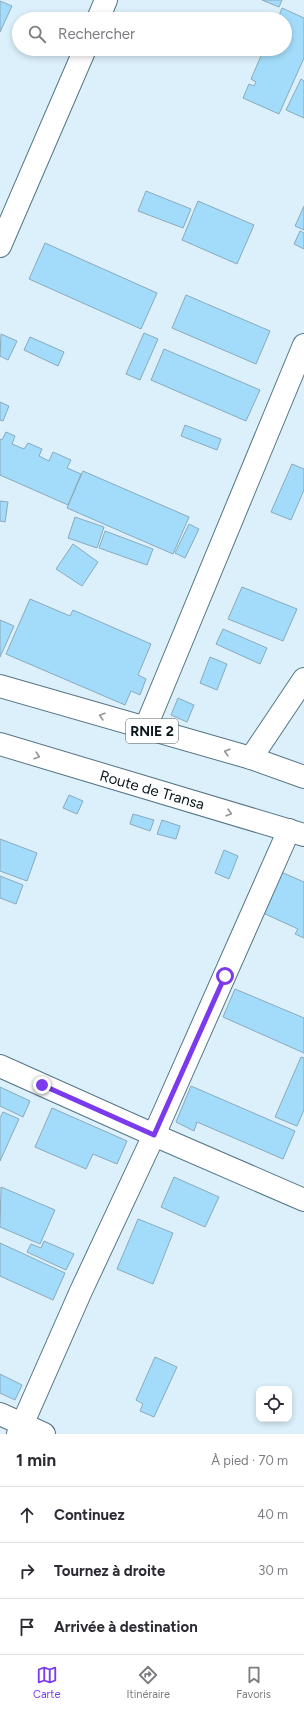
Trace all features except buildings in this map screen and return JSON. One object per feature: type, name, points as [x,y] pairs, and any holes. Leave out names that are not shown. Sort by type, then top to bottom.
[{"type":"street","points":[[101,12],[106,0]]},
{"type":"street","points":[[0,246],[82,56]]},
{"type":"street","points":[[145,729],[304,345]]},
{"type":"street","points":[[251,758],[304,679]]},
{"type":"street","name":"RNIE 2","points":[[0,686],[145,729],[251,758],[304,777]]},
{"type":"street","name":"Route de Transa","points":[[0,744],[297,833]]},
{"type":"street","points":[[20,1429],[81,1291],[297,833]]},
{"type":"street","points":[[0,1066],[304,1200]]},
{"type":"street","points":[[0,1414],[20,1429],[44,1434]]},
{"type":"route","points":[[42,1085],[154,1135],[225,976]]}]
